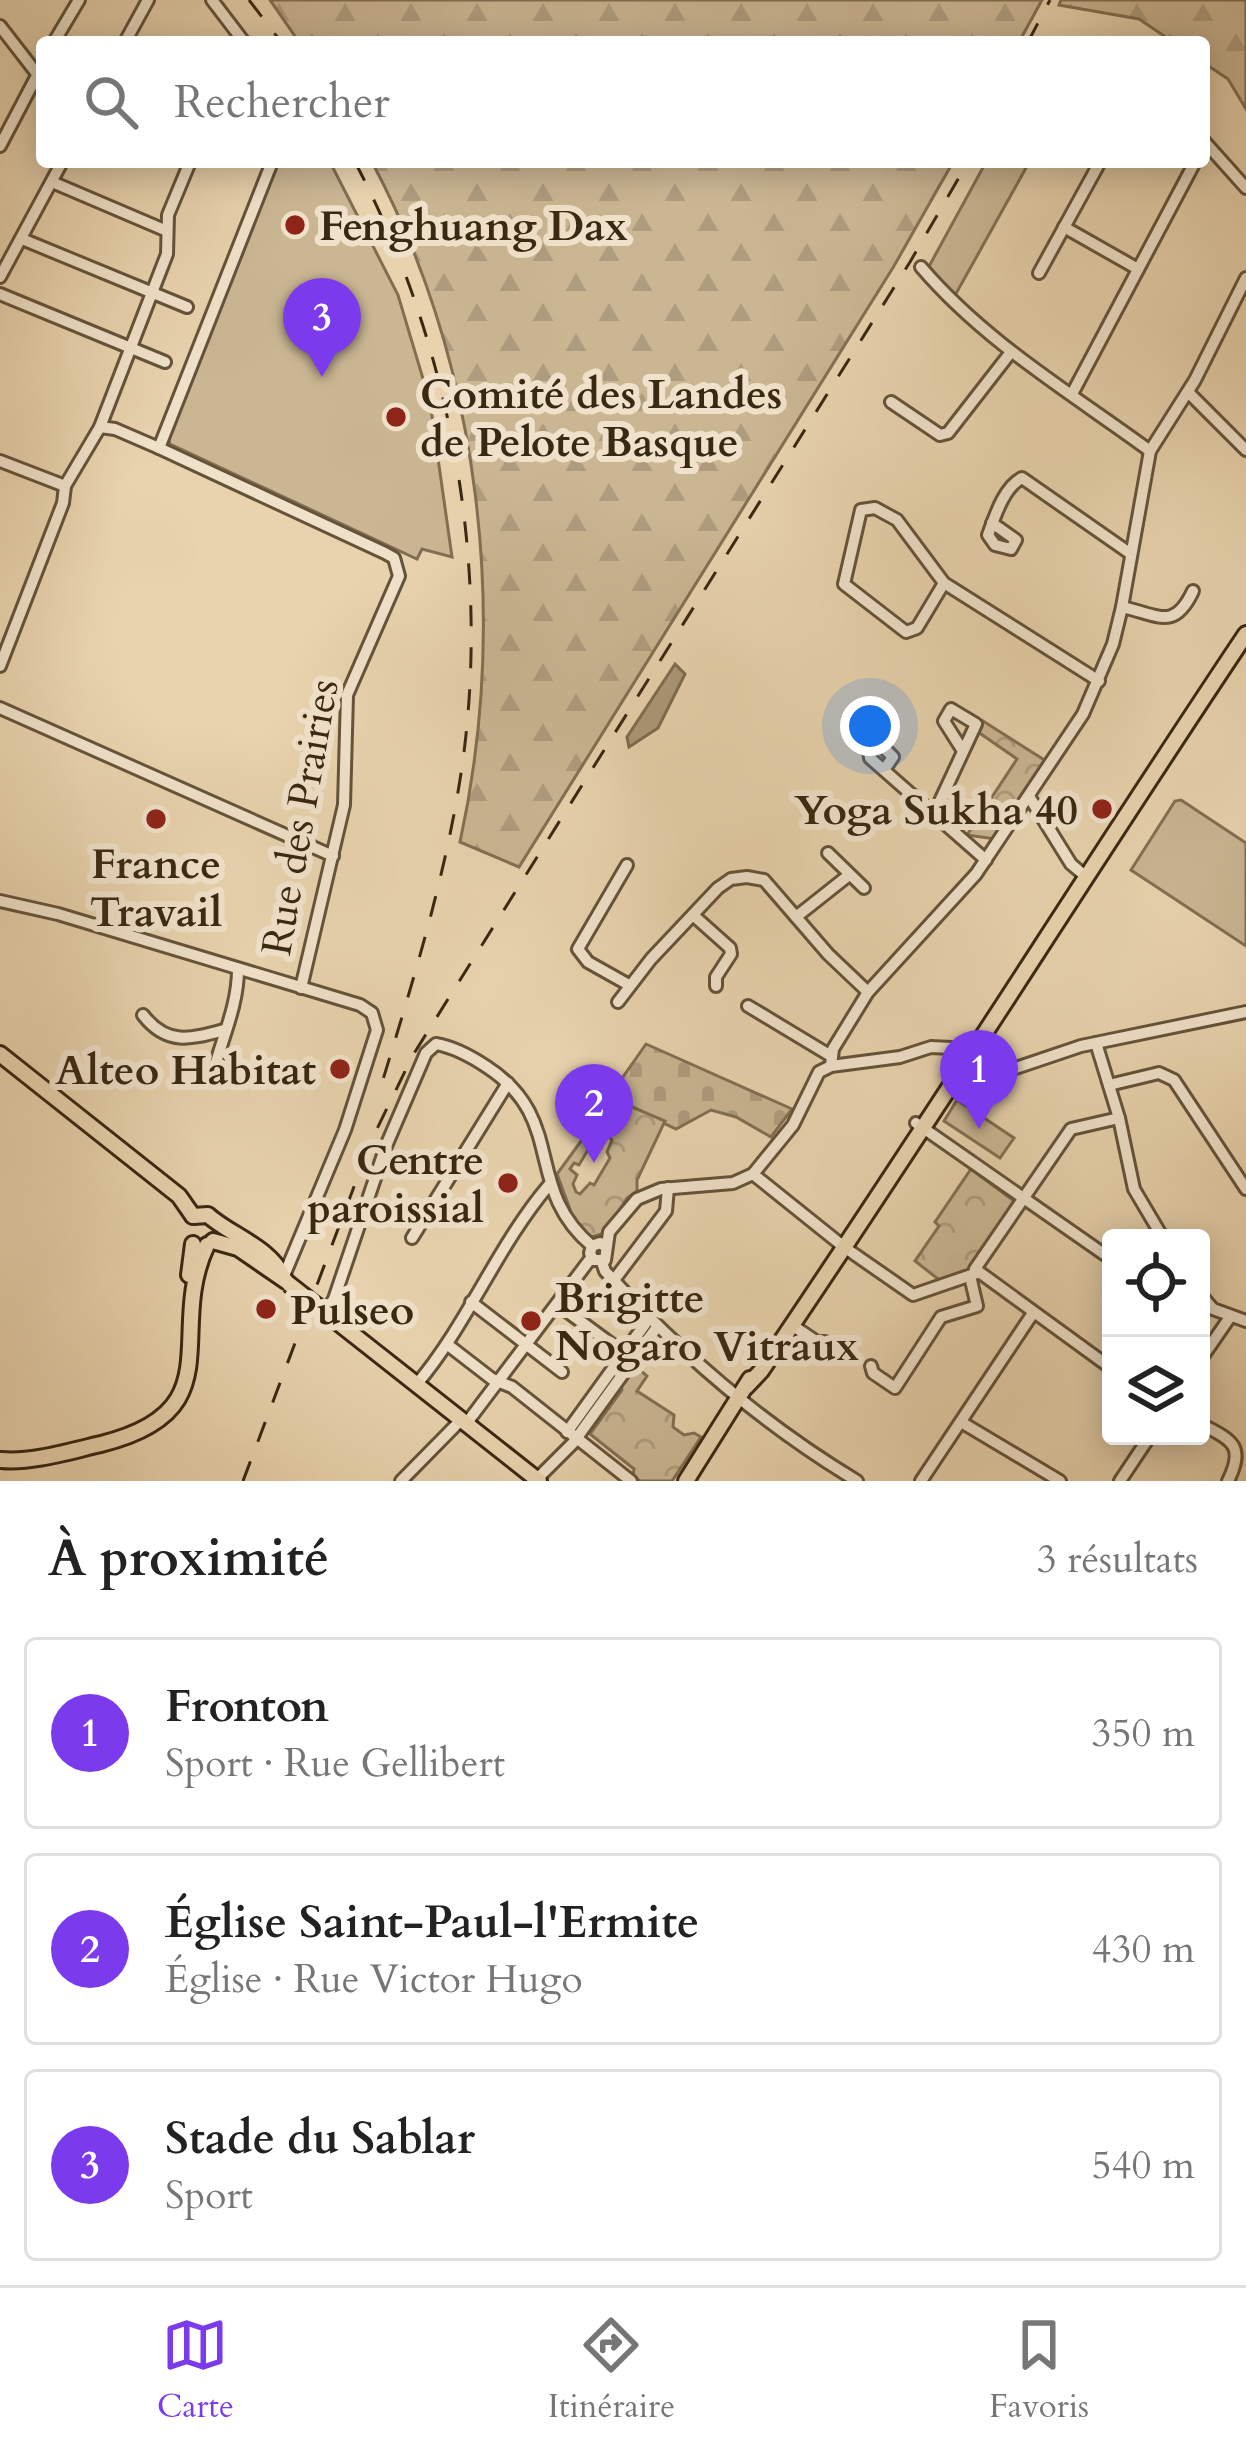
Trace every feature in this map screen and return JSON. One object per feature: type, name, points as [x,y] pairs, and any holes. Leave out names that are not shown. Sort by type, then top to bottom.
[{"type":"main road","points":[[686,1481],[1246,634]]},
{"type":"main road","points":[[0,1054],[179,1196],[193,1216]]},
{"type":"main road","points":[[193,1216],[185,1229],[238,1248],[283,1278],[537,1480]]},
{"type":"main road","points":[[1,1456],[66,1452],[136,1435],[166,1415],[188,1374],[194,1281],[207,1239],[208,1216],[193,1216]]},
{"type":"main road","points":[[742,1393],[792,1325],[841,1245]]},
{"type":"street","points":[[58,36],[79,0]]},
{"type":"street","points":[[128,36],[148,0]]},
{"type":"street","points":[[212,0],[239,36]]},
{"type":"street","points":[[0,26],[36,69]]},
{"type":"street","points":[[0,146],[36,81]]},
{"type":"street","points":[[0,113],[13,123]]},
{"type":"street","points":[[1210,149],[1246,188]]},
{"type":"street","points":[[2,268],[59,168]]},
{"type":"street","points":[[0,666],[63,503],[64,486],[100,427],[167,254],[168,214],[187,168]]},
{"type":"street","points":[[159,448],[270,168]]},
{"type":"street","points":[[1039,273],[1097,168]]},
{"type":"street","points":[[1072,394],[1192,168]]},
{"type":"street","points":[[52,182],[167,231]]},
{"type":"street","points":[[1064,226],[1138,269]]},
{"type":"street","points":[[22,239],[187,307]]},
{"type":"street","points":[[921,267],[953,304],[1011,352],[1150,451]]},
{"type":"street","points":[[400,1481],[464,1422],[598,1253],[628,1206],[648,1193],[733,1183],[752,1174],[793,1125],[812,1081],[831,1061],[868,992],[986,860],[1030,798],[1084,714],[1099,681],[1122,607],[1150,451],[1188,392],[1246,278]]},
{"type":"street","points":[[0,294],[165,362]]},
{"type":"street","points":[[891,402],[940,434],[948,433],[1011,352]]},
{"type":"street","points":[[1188,392],[1246,450]]},
{"type":"street","name":"Rue des Prairies","points":[[100,427],[159,448],[385,553],[399,568],[347,695],[346,786],[302,988]]},
{"type":"street","points":[[0,461],[64,486]]},
{"type":"street","points":[[992,523],[1013,482],[1022,478],[1131,554]]},
{"type":"street","points":[[944,583],[916,628],[906,632],[850,592],[845,576],[861,510],[875,508],[902,524],[944,583],[1099,681]]},
{"type":"street","points":[[1122,607],[1173,619],[1182,615],[1193,591]]},
{"type":"street","points":[[0,708],[333,856]]},
{"type":"street","points":[[934,814],[963,751]]},
{"type":"street","points":[[884,770],[986,860]]},
{"type":"street","points":[[1030,798],[1071,865],[1084,875]]},
{"type":"street","points":[[828,853],[864,888]]},
{"type":"street","points":[[627,865],[578,949],[588,962],[629,985]]},
{"type":"street","points":[[796,917],[849,875]]},
{"type":"street","points":[[618,1002],[718,888],[731,879],[747,877],[773,886],[868,992]]},
{"type":"street","points":[[0,901],[58,914],[360,1005],[376,1019],[377,1030],[345,1130],[283,1278]]},
{"type":"street","points":[[693,915],[730,948],[716,986]]},
{"type":"street","points":[[212,1078],[237,1001],[238,969]]},
{"type":"street","points":[[748,1006],[831,1061],[900,1057],[932,1047],[951,1048],[966,1056]]},
{"type":"street","points":[[955,1072],[977,1077],[1011,1072],[1096,1042],[1246,1012]]},
{"type":"street","points":[[143,1015],[171,1038],[199,1039],[224,1030]]},
{"type":"street","points":[[1096,1042],[1135,1189],[1158,1229]]},
{"type":"street","points":[[321,1309],[341,1278],[386,1146],[426,1053],[442,1044],[474,1059],[524,1098],[536,1122],[549,1185],[570,1226],[598,1253],[614,1280],[653,1324],[808,1452],[856,1481]]},
{"type":"street","points":[[1109,1085],[1159,1073],[1174,1080],[1246,1189]]},
{"type":"street","points":[[412,1238],[508,1083]]},
{"type":"street","points":[[871,1366],[872,1373],[895,1388],[941,1317],[977,1306],[976,1264],[1071,1129],[1119,1118]]},
{"type":"street","points":[[919,1126],[1102,1253]]},
{"type":"street","points":[[752,1174],[841,1245],[914,1295],[974,1274]]},
{"type":"street","points":[[416,1385],[448,1345],[549,1185]]},
{"type":"street","points":[[614,1280],[666,1211],[668,1188]]},
{"type":"street","points":[[974,1274],[1102,1362]]},
{"type":"street","points":[[471,1302],[562,1372]]},
{"type":"street","points":[[556,1304],[628,1357]]},
{"type":"street","points":[[1210,1305],[1246,1321]]},
{"type":"street","points":[[922,1481],[1033,1313]]},
{"type":"street","points":[[1210,1345],[1230,1317]]},
{"type":"street","points":[[537,1480],[653,1324]]},
{"type":"street","points":[[792,1325],[817,1342],[825,1342]]},
{"type":"street","points":[[448,1345],[497,1382],[512,1387],[632,1481]]},
{"type":"street","points":[[962,1421],[1060,1481]]},
{"type":"street","points":[[1210,1429],[1232,1440],[1237,1449],[1239,1459],[1228,1481]]},
{"type":"street","points":[[1120,1481],[1144,1445]]},
{"type":"green space","points":[[270,0],[1042,0],[1022,36],[295,36]]},
{"type":"green space","points":[[1061,0],[1246,0],[1246,109],[1228,79],[1210,67],[1210,36],[1164,36],[1139,19],[1059,5]]},
{"type":"green space","points":[[275,168],[333,168],[398,295],[430,402],[452,557],[422,549],[417,559],[170,444],[168,438]]},
{"type":"green space","points":[[375,168],[950,168],[894,266],[519,867],[460,842],[475,757],[482,670],[475,494],[461,408],[439,323],[409,241]]},
{"type":"green space","points":[[983,168],[1026,168],[953,299],[927,270]]},
{"type":"green space","points":[[983,721],[1046,761],[995,839],[967,835],[1017,759],[978,732]]},
{"type":"green space","points":[[1181,800],[1246,843],[1246,946],[1131,870],[1175,801]]},
{"type":"green space","points":[[646,1044],[792,1109],[771,1137],[736,1117],[711,1110],[676,1129],[609,1097]]},
{"type":"green space","points":[[609,1097],[665,1121],[637,1180],[637,1191],[627,1198],[605,1233],[588,1238],[578,1231],[557,1174],[592,1126],[598,1126]],"holes":[[[605,1133],[612,1140],[607,1152],[610,1158],[594,1185],[576,1192],[577,1175],[570,1169],[574,1163],[579,1165],[592,1143],[597,1145]]]},
{"type":"green space","points":[[957,1100],[1014,1138],[1000,1158],[944,1121]]},
{"type":"green space","points":[[971,1169],[1014,1201],[966,1274],[942,1282],[915,1261]]},
{"type":"green space","points":[[633,1364],[647,1376],[637,1391],[674,1415],[673,1427],[684,1435],[701,1437],[672,1481],[640,1481],[633,1476],[634,1469],[590,1434],[622,1390],[620,1382]]},
{"type":"shaded area","points":[[675,664],[685,674],[658,728],[629,747],[627,737]]},
{"type":"railway","points":[[249,0],[276,36]]},
{"type":"railway","points":[[1031,36],[1050,0]]},
{"type":"railway","points":[[358,168],[415,301],[437,374],[454,449],[471,601],[464,752],[449,839],[378,1096]]},
{"type":"railway","points":[[243,1481],[372,1139],[413,1055],[965,168]]},
{"type":"place","name":"Fenghuang Dax","points":[[295,225]]},
{"type":"place","name":"Stade du Sablar","points":[[322,377]]},
{"type":"place","name":"Comité des Landes de Pelote Basque","points":[[396,417]]},
{"type":"place","name":"Yoga Sukha 40","points":[[1102,809]]},
{"type":"place","name":"France Travail","points":[[156,819]]},
{"type":"place","name":"Alteo Habitat","points":[[340,1069]]},
{"type":"place","name":"Fronton","points":[[979,1129]]},
{"type":"place","name":"Église Saint-Paul-l'Ermite","points":[[594,1163]]},
{"type":"place","name":"Centre paroissial","points":[[508,1183]]},
{"type":"place","name":"Pulseo","points":[[266,1309]]},
{"type":"place","name":"Brigitte Nogaro Vitraux","points":[[531,1321]]}]
